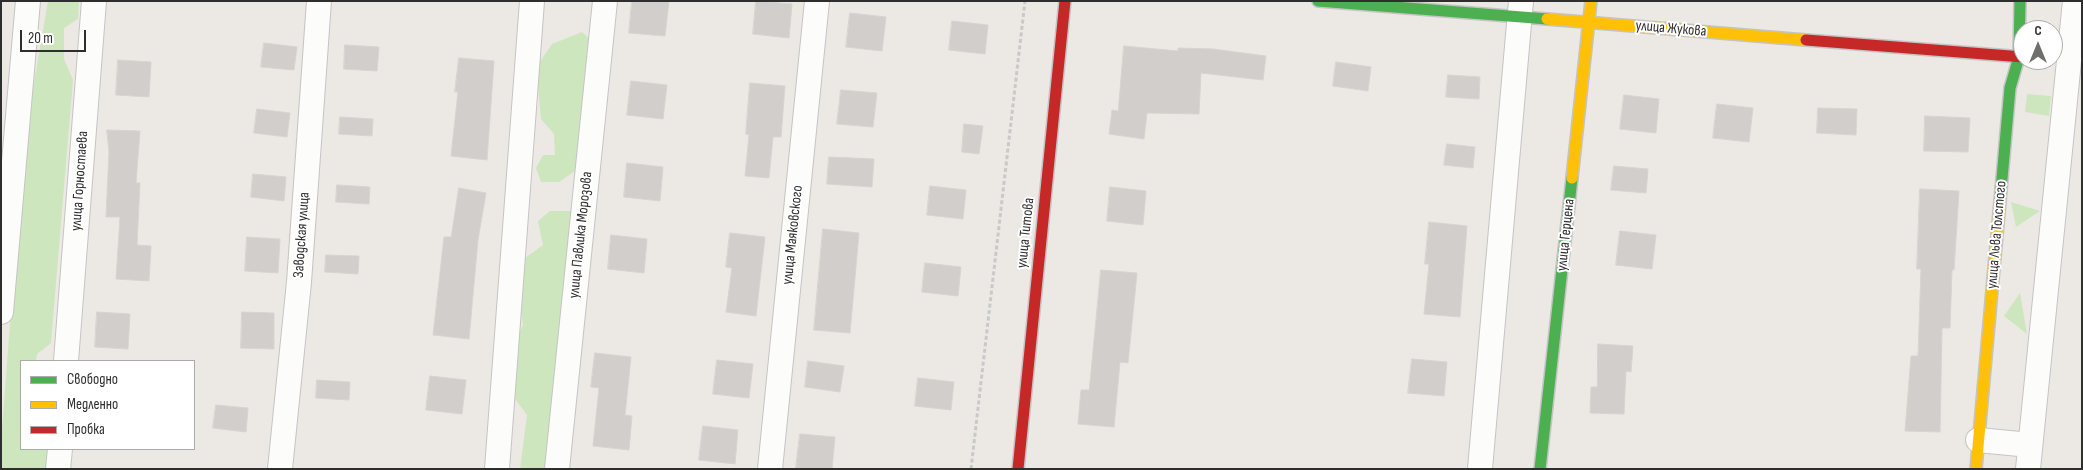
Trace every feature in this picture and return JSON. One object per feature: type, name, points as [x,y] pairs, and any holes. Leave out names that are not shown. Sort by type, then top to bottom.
[{"type":"street","points":[[1,312],[28,1]]},
{"type":"street","name":"улица Горностаева","points":[[66,360],[94,1]]},
{"type":"street","name":"Заводская улица","points":[[280,469],[299,282],[319,1]]},
{"type":"street","points":[[497,469],[532,1]]},
{"type":"street","name":"улица Павлика Морозова","points":[[557,469],[605,1]]},
{"type":"street","name":"улица Маяковского","points":[[770,469],[817,1]]},
{"type":"street","name":"улица Титова","points":[[1018,469],[1065,1]]},
{"type":"street","name":"улица Жукова","points":[[1318,1],[1520,9],[1589,23],[2013,56]]},
{"type":"street","name":"улица Герцена","points":[[1540,469],[1591,1]]},
{"type":"street","name":"улица Льва Толстого","points":[[2020,1],[2020,20]]},
{"type":"street","points":[[2028,469],[2075,1]]},
{"type":"street","points":[[1480,469],[1520,9]]},
{"type":"street","name":"улица Льва Толстого","points":[[1976,469],[2010,88],[2016,70]]},
{"type":"street","points":[[1978,440],[2030,445]]},
{"type":"street","points":[[58,469],[60,450]]},
{"type":"path","points":[[972,469],[1025,1]]},
{"type":"green space","points":[[48,1],[79,1],[78,19],[64,28],[64,59],[73,80],[51,343],[37,354],[36,360],[20,360],[20,450],[47,450],[46,469],[1,469],[1,442],[24,141]]},
{"type":"green space","points":[[582,32],[593,42],[575,171],[559,182],[541,182],[536,168],[543,155],[555,155],[554,134],[541,119],[536,67],[552,44]]},
{"type":"green space","points":[[2027,94],[2051,96],[2049,116],[2025,112]]},
{"type":"green space","points":[[2011,202],[2040,211],[2016,227]]},
{"type":"green space","points":[[550,211],[572,211],[547,469],[520,469],[527,415],[512,395],[512,347],[523,325],[518,295],[521,261],[543,245],[538,221]]},
{"type":"green space","points":[[2020,293],[2027,334],[2004,316]]},
{"type":"building","points":[[632,1],[669,1],[665,36],[629,33]]},
{"type":"building","points":[[756,1],[792,4],[789,38],[753,34]]},
{"type":"building","points":[[850,13],[886,17],[882,51],[846,47]]},
{"type":"building","points":[[952,21],[988,25],[985,54],[949,50]]},
{"type":"building","points":[[264,43],[297,47],[294,70],[261,67]]},
{"type":"building","points":[[345,45],[379,47],[377,71],[344,69]]},
{"type":"building","points":[[1124,46],[1178,51],[1178,48],[1213,49],[1266,56],[1263,80],[1201,73],[1199,114],[1147,113],[1144,139],[1109,134],[1112,110],[1118,111]]},
{"type":"building","points":[[459,58],[494,61],[487,160],[451,156],[458,92],[455,92]]},
{"type":"building","points":[[118,60],[151,62],[149,97],[116,95]]},
{"type":"building","points":[[1336,62],[1371,67],[1368,91],[1333,86]]},
{"type":"building","points":[[1448,75],[1480,77],[1479,99],[1446,97]]},
{"type":"building","points":[[631,81],[667,85],[663,119],[627,115]]},
{"type":"building","points":[[750,83],[785,86],[781,137],[773,137],[769,178],[745,176],[749,135],[746,134]]},
{"type":"building","points":[[841,90],[877,93],[873,127],[837,124]]},
{"type":"building","points":[[1624,95],[1659,99],[1656,133],[1620,129]]},
{"type":"building","points":[[1717,104],[1753,108],[1749,142],[1713,138]]},
{"type":"building","points":[[1818,108],[1857,109],[1856,135],[1817,133]]},
{"type":"building","points":[[257,109],[290,113],[287,137],[254,133]]},
{"type":"building","points":[[1925,116],[1970,118],[1968,152],[1924,151]]},
{"type":"building","points":[[340,117],[373,119],[372,136],[339,134]]},
{"type":"building","points":[[964,124],[983,126],[979,154],[962,152]]},
{"type":"building","points":[[107,130],[140,131],[136,183],[140,183],[137,245],[151,246],[149,281],[116,279],[120,217],[106,217],[109,152]]},
{"type":"building","points":[[1447,144],[1475,147],[1473,168],[1444,165]]},
{"type":"building","points":[[829,157],[874,159],[872,187],[827,184]]},
{"type":"building","points":[[627,163],[663,167],[660,201],[624,197]]},
{"type":"building","points":[[1614,166],[1648,169],[1646,193],[1611,190]]},
{"type":"building","points":[[253,174],[286,177],[284,201],[251,197]]},
{"type":"building","points":[[337,185],[370,187],[369,204],[336,202]]},
{"type":"building","points":[[930,186],[966,190],[963,219],[927,215]]},
{"type":"building","points":[[1110,187],[1146,191],[1143,225],[1107,221]]},
{"type":"building","points":[[459,188],[486,193],[478,240],[469,339],[433,335],[444,237],[451,237]]},
{"type":"building","points":[[1920,189],[1959,191],[1954,270],[1952,270],[1950,328],[1942,328],[1940,432],[1905,431],[1911,356],[1918,356],[1921,269],[1917,269]]},
{"type":"building","points":[[1429,222],[1467,226],[1460,317],[1424,314],[1429,264],[1425,264]]},
{"type":"building","points":[[823,229],[859,233],[850,333],[814,330]]},
{"type":"building","points":[[1620,231],[1656,235],[1652,269],[1616,265]]},
{"type":"building","points":[[730,233],[765,237],[756,316],[726,312],[732,268],[726,267]]},
{"type":"building","points":[[611,235],[647,239],[644,273],[608,269]]},
{"type":"building","points":[[247,237],[280,239],[278,273],[245,271]]},
{"type":"building","points":[[326,255],[359,256],[358,274],[325,272]]},
{"type":"building","points":[[925,263],[961,267],[958,296],[922,292]]},
{"type":"building","points":[[1101,270],[1137,273],[1128,363],[1120,362],[1114,427],[1078,424],[1081,390],[1089,390]]},
{"type":"building","points":[[97,312],[130,314],[128,349],[95,347]]},
{"type":"building","points":[[242,312],[274,313],[274,349],[241,348]]},
{"type":"building","points":[[1598,344],[1633,346],[1631,372],[1626,371],[1624,414],[1590,413],[1591,387],[1597,387]]},
{"type":"building","points":[[595,353],[631,357],[625,415],[632,416],[629,450],[593,446],[599,388],[591,387]]},
{"type":"building","points":[[1412,359],[1447,362],[1444,396],[1408,393]]},
{"type":"building","points":[[717,360],[753,364],[749,398],[713,394]]},
{"type":"building","points":[[808,361],[844,366],[840,392],[805,387]]},
{"type":"building","points":[[430,376],[466,380],[462,414],[426,410]]},
{"type":"building","points":[[918,378],[954,382],[951,410],[915,406]]},
{"type":"building","points":[[317,380],[350,382],[349,400],[316,398]]},
{"type":"building","points":[[216,405],[248,408],[246,432],[213,428]]},
{"type":"building","points":[[703,426],[738,430],[735,464],[699,460]]},
{"type":"building","points":[[800,434],[835,437],[832,469],[796,468]]},
{"type":"traffic: fast","points":[[1318,1],[1547,19]]},
{"type":"traffic: fast","points":[[2000,201],[2010,88],[2019,57],[2020,1]]},
{"type":"traffic: fast","points":[[1540,469],[1572,178]]},
{"type":"traffic: slow","points":[[1572,178],[1591,1]]},
{"type":"traffic: slow","points":[[1547,19],[1806,40]]},
{"type":"traffic: slow","points":[[1976,469],[2000,201]]},
{"type":"traffic: jam","points":[[1018,469],[1065,1]]},
{"type":"traffic: jam","points":[[1806,40],[2013,56]]}]
